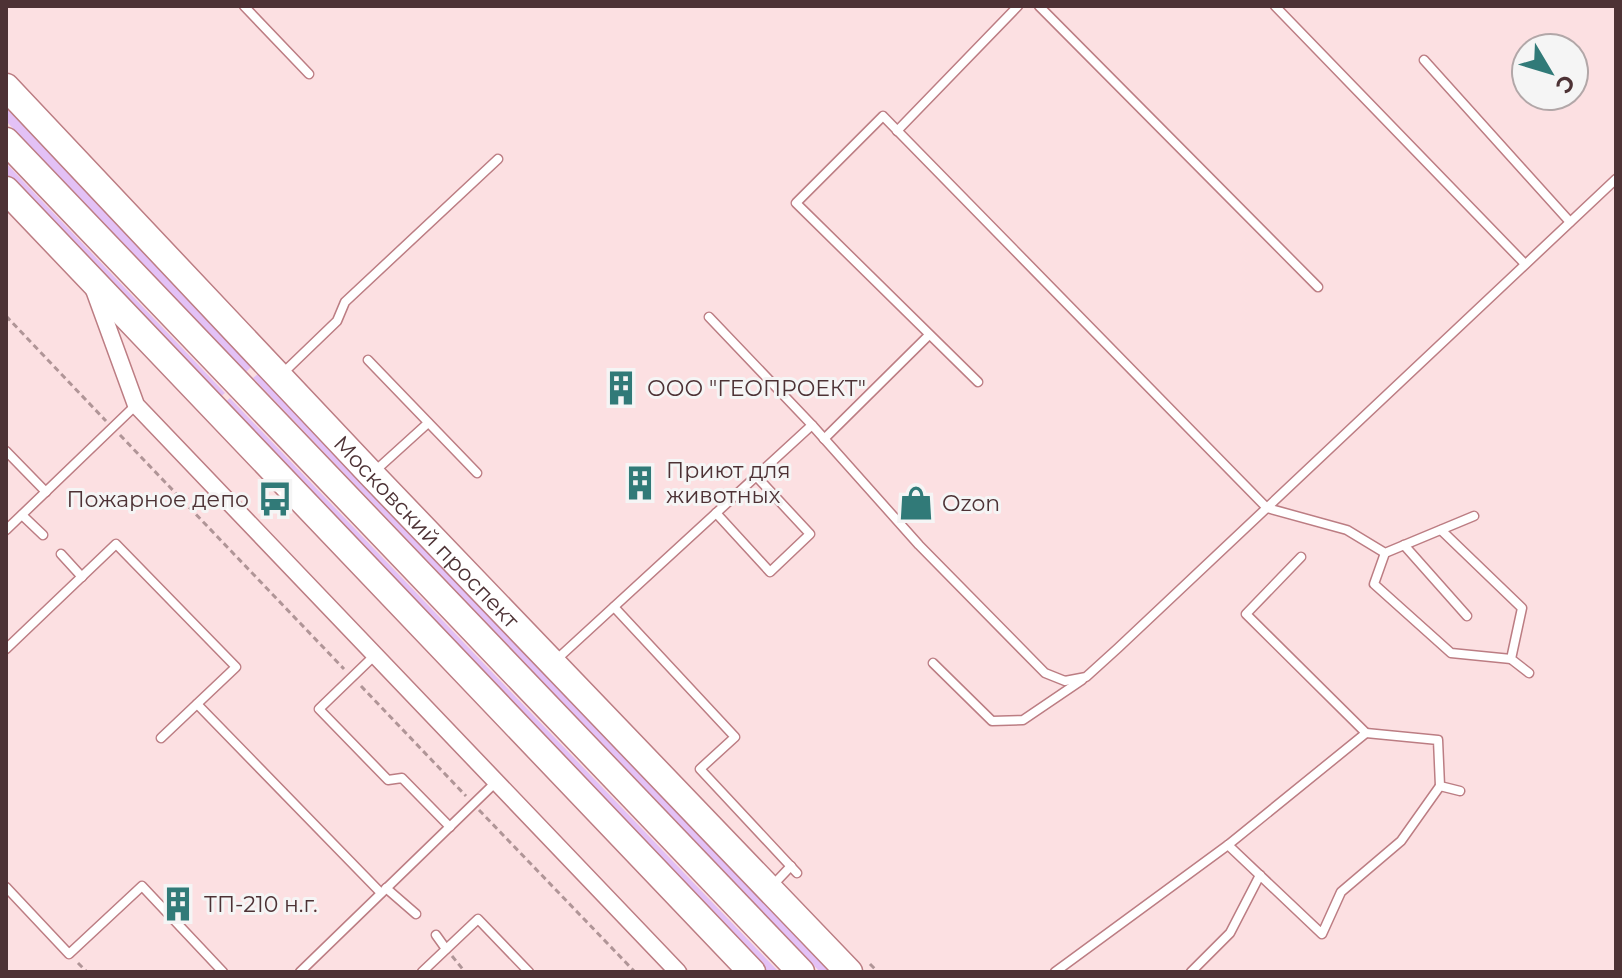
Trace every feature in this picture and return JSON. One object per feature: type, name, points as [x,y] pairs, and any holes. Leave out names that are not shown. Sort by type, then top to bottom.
[{"type":"main road","name":"Московский проспект","points":[[6,87],[371,474],[769,888],[860,968]]},
{"type":"main road","name":"Московский проспект","points":[[6,141],[801,972]]},
{"type":"main road","points":[[6,190],[752,972]]},
{"type":"street","points":[[90,278],[136,405],[678,972]]},
{"type":"lane","points":[[244,6],[309,74]]},
{"type":"lane","points":[[897,131],[1018,6]]},
{"type":"lane","points":[[1039,6],[1318,287]]},
{"type":"lane","points":[[1275,6],[1525,264]]},
{"type":"lane","points":[[1424,60],[1570,222]]},
{"type":"lane","points":[[978,382],[796,203],[883,116],[1267,508],[1347,530],[1385,553]]},
{"type":"lane","points":[[279,376],[337,321],[345,302],[498,159]]},
{"type":"lane","points":[[933,663],[992,721],[1023,720],[1086,677],[1616,179]]},
{"type":"lane","points":[[709,317],[812,425],[919,545],[1045,673],[1065,681],[1086,677]]},
{"type":"lane","points":[[824,439],[929,335]]},
{"type":"lane","points":[[368,360],[477,473]]},
{"type":"lane","points":[[6,530],[136,405]]},
{"type":"lane","points":[[371,474],[428,423]]},
{"type":"lane","points":[[553,663],[812,425]]},
{"type":"lane","points":[[6,451],[46,492]]},
{"type":"lane","points":[[716,513],[770,572],[810,534],[756,476]]},
{"type":"lane","points":[[22,515],[43,535]]},
{"type":"lane","points":[[1474,516],[1385,553],[1374,584],[1451,653],[1511,659],[1529,673]]},
{"type":"lane","points":[[1441,530],[1522,608],[1511,659]]},
{"type":"lane","points":[[6,649],[116,544],[236,667],[161,738]]},
{"type":"lane","points":[[1404,545],[1467,616]]},
{"type":"lane","points":[[61,554],[82,577]]},
{"type":"lane","points":[[1228,845],[1322,934],[1341,892],[1401,841],[1440,786],[1438,740],[1366,733],[1246,614],[1301,557]]},
{"type":"lane","points":[[614,607],[735,737],[700,769],[794,870],[769,888]]},
{"type":"lane","points":[[375,655],[319,709],[388,780],[402,778],[450,827]]},
{"type":"lane","points":[[197,704],[384,891],[416,914]]},
{"type":"lane","points":[[1055,972],[1228,845],[1366,733]]},
{"type":"lane","points":[[300,972],[496,782]]},
{"type":"lane","points":[[1440,786],[1460,791]]},
{"type":"lane","points":[[1191,972],[1230,933],[1260,875]]},
{"type":"lane","points":[[6,887],[69,954],[142,886],[223,972]]},
{"type":"lane","points":[[422,972],[478,919],[529,972]]},
{"type":"lane","points":[[436,935],[446,949]]},
{"type":"path","points":[[6,316],[635,972]]},
{"type":"path","points":[[446,949],[465,972]]},
{"type":"path","points":[[860,968],[878,972]]},
{"type":"shaded area","points":[[6,108],[252,366],[246,372],[6,121]]},
{"type":"shaded area","points":[[6,163],[225,393],[218,399],[6,176]]},
{"type":"shaded area","points":[[259,373],[831,972],[820,972],[253,378]]},
{"type":"shaded area","points":[[230,398],[779,972],[766,972],[223,404]]},
{"type":"place","name":"ООО \"ГЕОПРОЕКТ\"","points":[[621,388]]},
{"type":"place","name":"Приют для животных","points":[[640,483]]},
{"type":"place","name":"Пожарное депо","points":[[275,499]]},
{"type":"place","name":"Ozon","points":[[916,503]]},
{"type":"place","name":"ТП-210 н.г.","points":[[178,904]]}]
